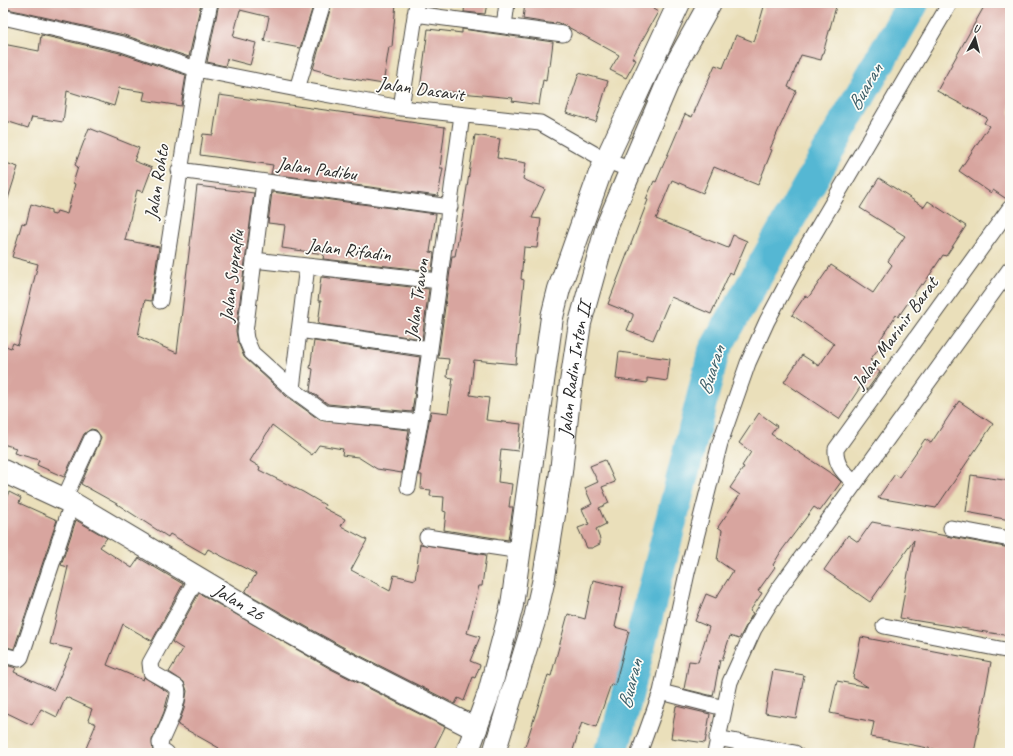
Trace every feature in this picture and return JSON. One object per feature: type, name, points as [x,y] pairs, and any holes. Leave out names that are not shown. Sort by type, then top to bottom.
[{"type":"main road","name":"Jalan Radin Inten II","points":[[467,753],[502,648],[512,605],[555,304],[567,265],[605,160],[679,3]]},
{"type":"main road","name":"Jalan Radin Inten II","points":[[494,753],[535,618],[543,583],[560,479],[570,389],[580,323],[608,226],[674,68],[710,3]]},
{"type":"main road","name":"Jalan 26","points":[[3,471],[68,501],[197,578],[335,657],[476,729]]},
{"type":"street","name":"Jalan Rohto","points":[[160,301],[179,170],[196,69],[210,3]]},
{"type":"street","points":[[297,89],[323,3]]},
{"type":"street","points":[[504,26],[507,3]]},
{"type":"street","points":[[639,753],[661,692],[687,573],[720,443],[748,363],[767,320],[807,246],[950,3]]},
{"type":"street","points":[[401,108],[416,9],[504,26],[563,34]]},
{"type":"street","name":"Jalan Dasavit","points":[[3,17],[122,44],[196,69],[297,89],[401,108],[540,123],[605,160],[631,170]]},
{"type":"street","name":"Jalan Travon","points":[[408,487],[420,422],[462,115]]},
{"type":"street","name":"Jalan Padibu","points":[[179,170],[450,207]]},
{"type":"street","name":"Jalan Supraflu","points":[[264,182],[245,332],[246,339],[252,353],[292,388],[319,409],[333,415],[420,422]]},
{"type":"street","name":"Jalan Marinir Barat","points":[[854,483],[839,468],[836,450],[1010,208]]},
{"type":"street","name":"Jalan Rifadin","points":[[254,260],[439,281]]},
{"type":"street","points":[[292,388],[307,266]]},
{"type":"street","points":[[795,753],[716,746],[730,682],[754,629],[778,590],[1010,269]]},
{"type":"street","points":[[299,330],[430,349]]},
{"type":"street","points":[[3,655],[19,659],[22,656],[68,501],[92,438]]},
{"type":"street","points":[[950,528],[1010,539]]},
{"type":"street","points":[[427,537],[520,551]]},
{"type":"street","points":[[168,753],[160,748],[160,743],[179,691],[177,687],[151,672],[150,663],[197,578]]},
{"type":"street","points":[[884,626],[1010,651]]},
{"type":"street","points":[[661,692],[724,708]]},
{"type":"building","points":[[3,3],[201,3],[189,57],[124,35],[3,8]]},
{"type":"building","points":[[219,3],[314,3],[300,48],[264,41],[269,17],[240,10],[233,37],[256,43],[250,65],[227,59],[225,66],[207,62]]},
{"type":"building","points":[[332,3],[396,3],[392,47],[389,47],[383,84],[341,77],[313,69]]},
{"type":"building","points":[[465,3],[487,3],[485,14],[464,12]]},
{"type":"building","points":[[525,3],[656,3],[653,9],[658,12],[632,58],[636,60],[626,78],[610,70],[619,55],[556,22],[555,24],[523,19]]},
{"type":"building","points":[[765,3],[837,3],[821,60],[801,55],[788,87],[796,91],[770,149],[772,150],[758,185],[714,167],[703,193],[672,180],[656,219],[728,248],[733,235],[747,241],[733,274],[730,272],[711,314],[671,297],[653,340],[627,330],[633,314],[608,304],[648,200],[646,199],[654,181],[656,182],[685,114],[692,117],[715,65],[723,68],[736,35],[754,42]]},
{"type":"building","points":[[986,3],[1010,3],[1010,199],[1008,200],[993,190],[991,193],[959,171],[989,126],[984,123],[987,118],[937,91]]},
{"type":"building","points":[[428,29],[462,33],[462,29],[553,42],[550,66],[548,66],[546,81],[543,80],[539,105],[512,101],[513,98],[420,89]]},
{"type":"building","points":[[41,35],[120,53],[186,75],[181,106],[143,100],[145,92],[119,88],[114,106],[67,91],[63,122],[32,117],[28,128],[3,120],[3,44],[39,51]]},
{"type":"building","points":[[579,73],[608,81],[596,122],[566,113]]},
{"type":"building","points":[[219,95],[445,127],[440,168],[443,168],[438,196],[271,174],[273,165],[200,155],[203,134],[213,135]]},
{"type":"building","points":[[89,128],[139,148],[134,161],[152,168],[143,192],[137,190],[125,240],[159,247],[151,301],[145,300],[138,336],[177,353],[197,186],[254,193],[236,331],[238,342],[244,357],[286,396],[320,420],[409,430],[402,473],[377,469],[358,457],[342,455],[343,449],[319,445],[312,455],[272,425],[250,461],[260,467],[259,470],[303,492],[325,505],[324,508],[345,519],[341,526],[367,540],[351,570],[390,591],[394,575],[415,580],[420,544],[486,555],[482,586],[479,586],[467,633],[480,637],[470,661],[480,665],[475,678],[473,677],[464,701],[458,698],[455,704],[341,646],[278,611],[245,592],[256,574],[208,549],[205,554],[170,534],[168,537],[117,504],[81,484],[100,441],[101,437],[96,430],[91,429],[84,434],[64,477],[37,465],[39,460],[14,453],[16,448],[3,444],[3,345],[11,348],[13,343],[18,345],[38,264],[12,257],[22,223],[26,224],[31,204],[51,210],[51,214],[55,215],[57,211],[67,214],[75,184],[73,183],[78,167],[75,165]]},
{"type":"building","points":[[475,135],[500,139],[497,158],[526,163],[523,179],[545,189],[532,218],[541,219],[537,248],[524,247],[521,279],[524,280],[516,364],[474,360],[470,395],[489,398],[486,420],[521,424],[518,451],[501,449],[498,482],[512,484],[509,507],[513,507],[508,540],[444,530],[446,512],[443,511],[444,497],[430,496],[431,490],[421,489],[422,475],[419,475],[431,411],[448,413],[453,378],[447,377],[449,359],[438,358],[452,256],[455,256]]},
{"type":"building","points":[[3,162],[18,167],[6,205],[3,204]]},
{"type":"building","points":[[879,178],[924,207],[928,201],[966,226],[946,256],[943,255],[923,285],[921,284],[898,317],[896,315],[880,340],[883,342],[870,360],[873,362],[870,365],[880,372],[867,390],[861,386],[839,419],[784,382],[802,355],[819,366],[834,344],[792,315],[805,296],[808,298],[831,265],[873,293],[892,265],[888,261],[905,236],[860,208]]},
{"type":"building","points":[[272,192],[436,214],[430,252],[434,253],[432,271],[323,259],[324,254],[282,248],[285,225],[268,223]]},
{"type":"building","points":[[321,277],[429,289],[422,339],[318,324],[321,301],[318,301]]},
{"type":"building","points":[[314,341],[420,357],[412,412],[328,404],[310,391],[313,369],[310,368]]},
{"type":"building","points":[[619,352],[670,359],[667,381],[647,378],[647,383],[616,379]]},
{"type":"building","points":[[959,401],[993,424],[936,508],[878,498],[895,474],[899,477],[925,439],[931,443]]},
{"type":"building","points":[[759,413],[777,426],[771,434],[835,476],[841,482],[820,511],[814,507],[782,550],[773,565],[775,567],[758,591],[762,593],[750,611],[753,613],[739,639],[730,636],[722,660],[720,660],[713,696],[684,689],[689,661],[698,662],[709,627],[695,621],[706,594],[716,598],[733,571],[717,560],[722,530],[718,527],[740,495],[730,488],[744,467],[742,466],[751,452],[739,443]]},
{"type":"building","points":[[605,460],[615,482],[602,487],[609,503],[599,508],[606,524],[596,529],[600,539],[600,544],[592,548],[587,548],[578,528],[589,524],[582,509],[592,504],[585,488],[598,482],[590,466]]},
{"type":"building","points":[[971,475],[1010,481],[1010,520],[966,512]]},
{"type":"building","points":[[9,492],[21,498],[19,503],[57,520],[14,649],[3,646],[3,504]]},
{"type":"building","points":[[76,520],[107,538],[100,547],[132,568],[139,558],[183,584],[152,641],[123,624],[107,665],[143,680],[144,677],[169,693],[164,712],[152,740],[153,753],[84,753],[96,724],[88,720],[92,709],[66,697],[57,717],[41,709],[32,725],[3,711],[3,664],[16,668],[14,672],[54,690],[72,649],[50,644],[68,567],[61,565]]},
{"type":"building","points":[[872,522],[1010,548],[1010,636],[900,618],[914,540],[870,602],[824,570],[848,535],[858,542]]},
{"type":"building","points":[[593,580],[623,587],[615,627],[629,631],[615,685],[611,684],[596,727],[582,722],[572,753],[523,753],[548,675],[551,676],[568,614],[585,619]]},
{"type":"building","points":[[199,593],[329,668],[445,727],[432,753],[216,753],[219,748],[178,725],[184,709],[187,691],[184,682],[169,672],[183,649],[172,642]]},
{"type":"building","points":[[861,637],[991,662],[974,753],[954,753],[871,737],[874,722],[830,713],[837,681],[868,687],[853,678]]},
{"type":"building","points":[[773,670],[804,675],[796,718],[765,713]]},
{"type":"building","points":[[676,706],[710,714],[705,743],[671,738]]},
{"type":"waterway","name":"Buaran","points":[[609,753],[616,739],[714,351],[913,3]]}]
